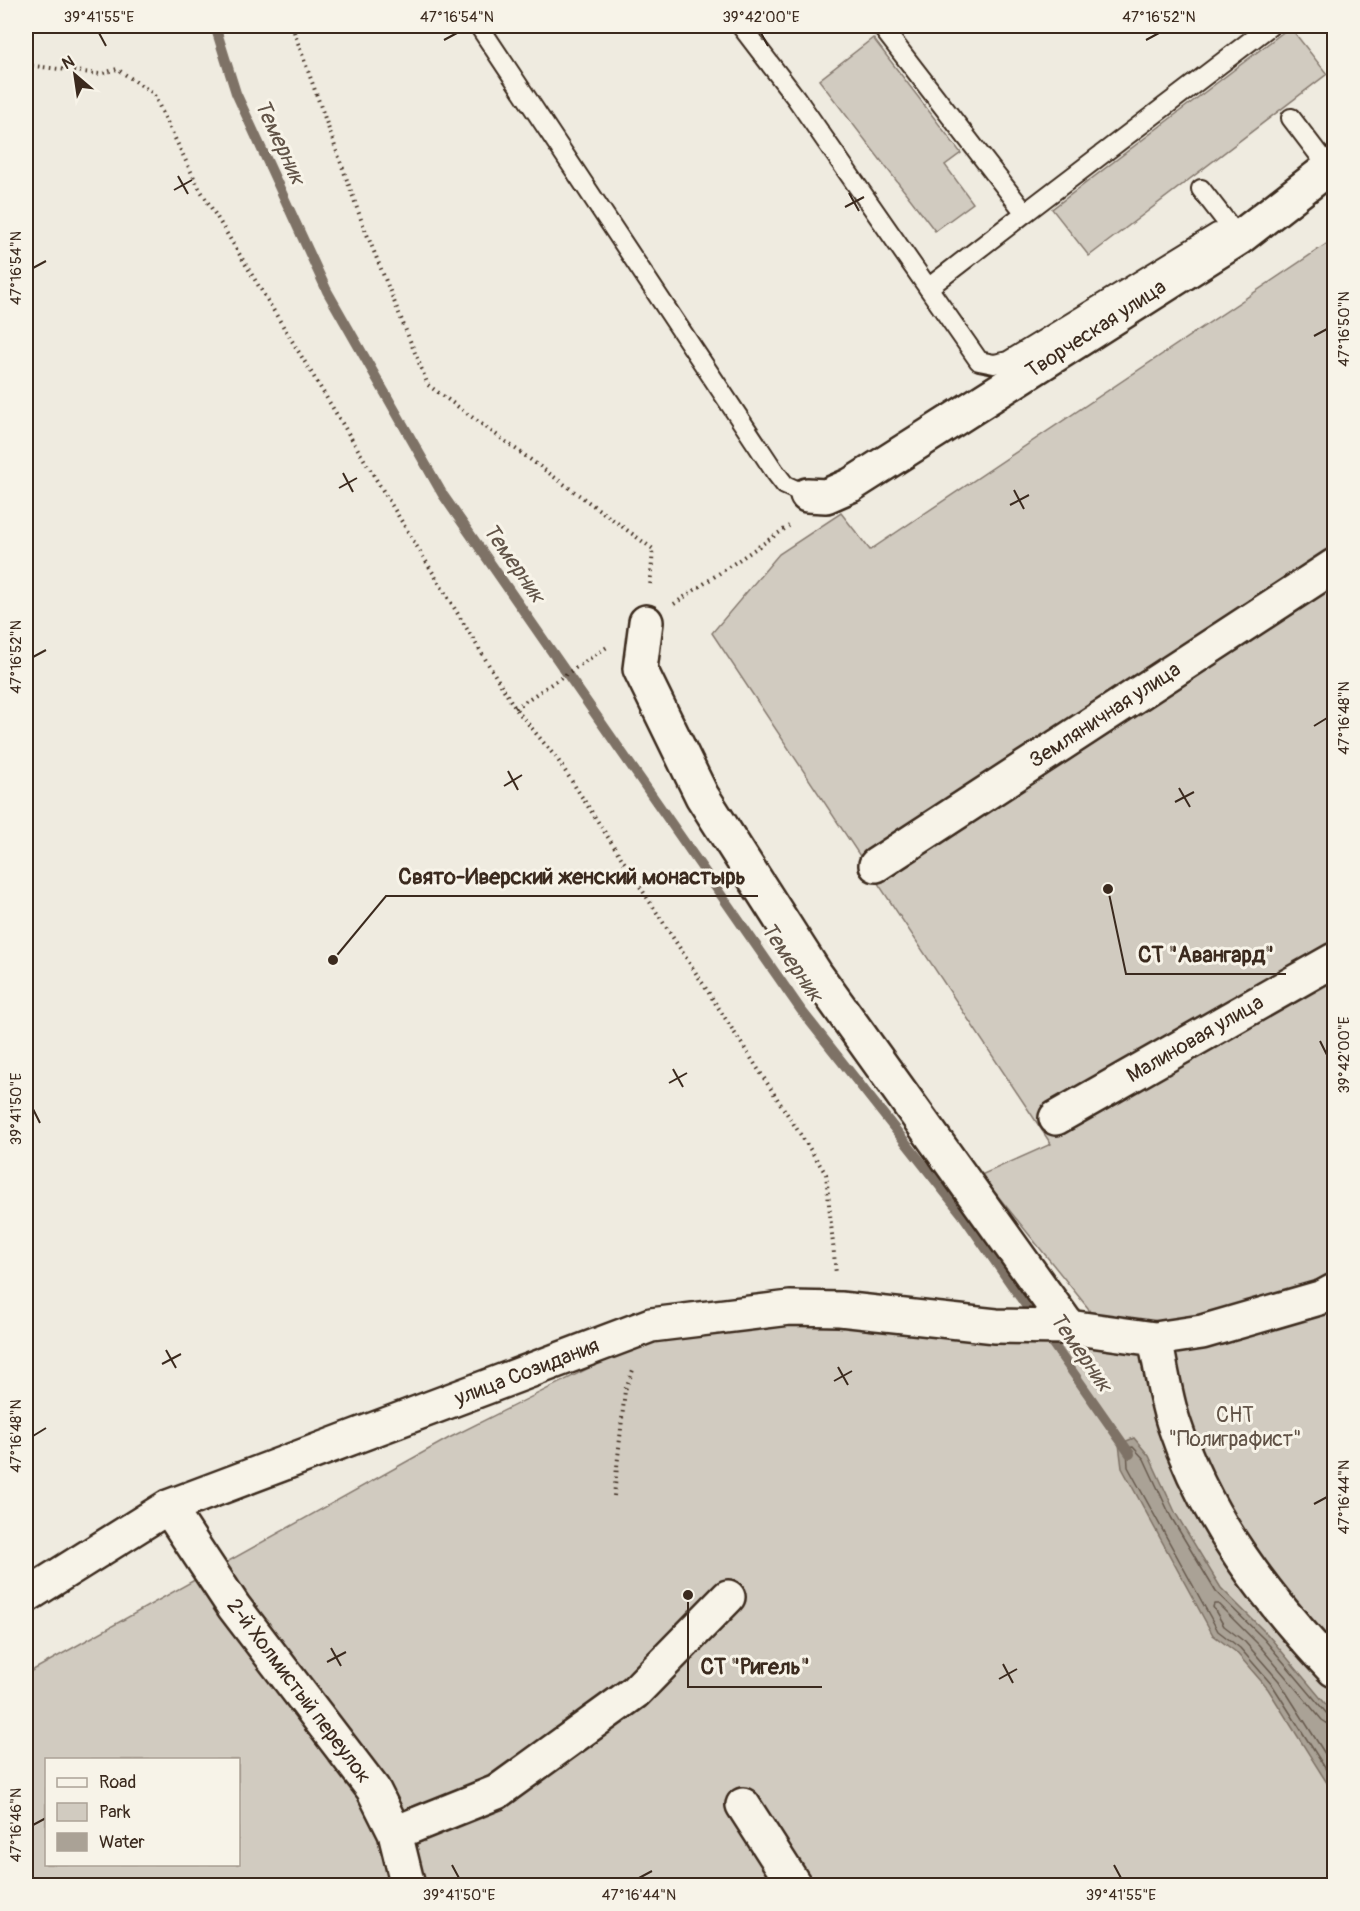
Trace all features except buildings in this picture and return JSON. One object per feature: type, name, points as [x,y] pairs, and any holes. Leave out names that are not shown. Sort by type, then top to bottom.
[{"type":"street","name":"Творческая улица","points":[[807,495],[826,496],[851,485],[1332,166]]},
{"type":"street","name":"Земляничная улица","points":[[876,865],[1335,566]]},
{"type":"street","points":[[646,622],[640,669],[702,796],[815,973],[1069,1327]]},
{"type":"street","name":"Малиновая улица","points":[[1056,1118],[1335,960]]},
{"type":"street","points":[[1331,1300],[1202,1332],[1155,1340],[1174,1423],[1197,1481],[1234,1548],[1290,1623],[1335,1670]]},
{"type":"street","name":"улица Созидания","points":[[26,1596],[168,1507],[651,1325],[790,1308],[840,1309],[996,1326],[1069,1327],[1155,1340]]},
{"type":"street","name":"2-й Холмистый переулок","points":[[168,1507],[234,1607],[374,1789],[395,1833],[408,1886]]},
{"type":"street","points":[[395,1833],[497,1792],[635,1692],[728,1597]]},
{"type":"street","points":[[743,1805],[795,1886]]},
{"type":"lane","points":[[479,26],[775,472],[786,485],[807,495]]},
{"type":"lane","points":[[741,26],[796,98],[974,356],[986,363],[1001,364],[1234,232],[1201,189]]},
{"type":"lane","points":[[881,26],[1025,213]]},
{"type":"lane","points":[[927,288],[1270,26]]},
{"type":"lane","points":[[1291,118],[1332,166]]},
{"type":"path","points":[[292,26],[362,222],[428,385],[653,549],[646,622]]},
{"type":"path","points":[[26,64],[100,74],[117,69],[153,93],[198,186],[515,708],[558,760],[826,1174],[840,1309]]},
{"type":"path","points":[[646,622],[792,524]]},
{"type":"path","points":[[515,708],[588,660]]},
{"type":"path","points":[[614,1496],[625,1390],[651,1325]]},
{"type":"green space","points":[[1290,27],[1327,74],[1089,256],[1052,209]]},
{"type":"green space","points":[[873,38],[961,153],[945,165],[973,203],[935,231],[819,80]]},
{"type":"green space","name":"СНТ \"Полиграфист\"","points":[[1334,239],[1334,1885],[26,1885],[26,1674],[449,1438],[661,1332],[840,1309],[1098,1331],[1088,1308],[981,1175],[1051,1144],[712,633],[779,554],[841,513],[870,550]]},
{"type":"water","points":[[1134,1438],[1149,1456],[1176,1514],[1221,1588],[1268,1635],[1334,1714],[1334,1794],[1268,1689],[1236,1652],[1213,1635],[1122,1468],[1119,1444]]},
{"type":"waterway","name":"Темерник","points":[[215,26],[236,93],[327,291],[443,495],[801,1010],[962,1214],[1130,1454]]},
{"type":"place","name":"СТ \"Авангард\"","points":[[1108,889]]},
{"type":"place","name":"Свято-Иверский женский монастырь","points":[[333,960]]},
{"type":"place","name":"СТ \"Ригель\"","points":[[688,1595]]}]
